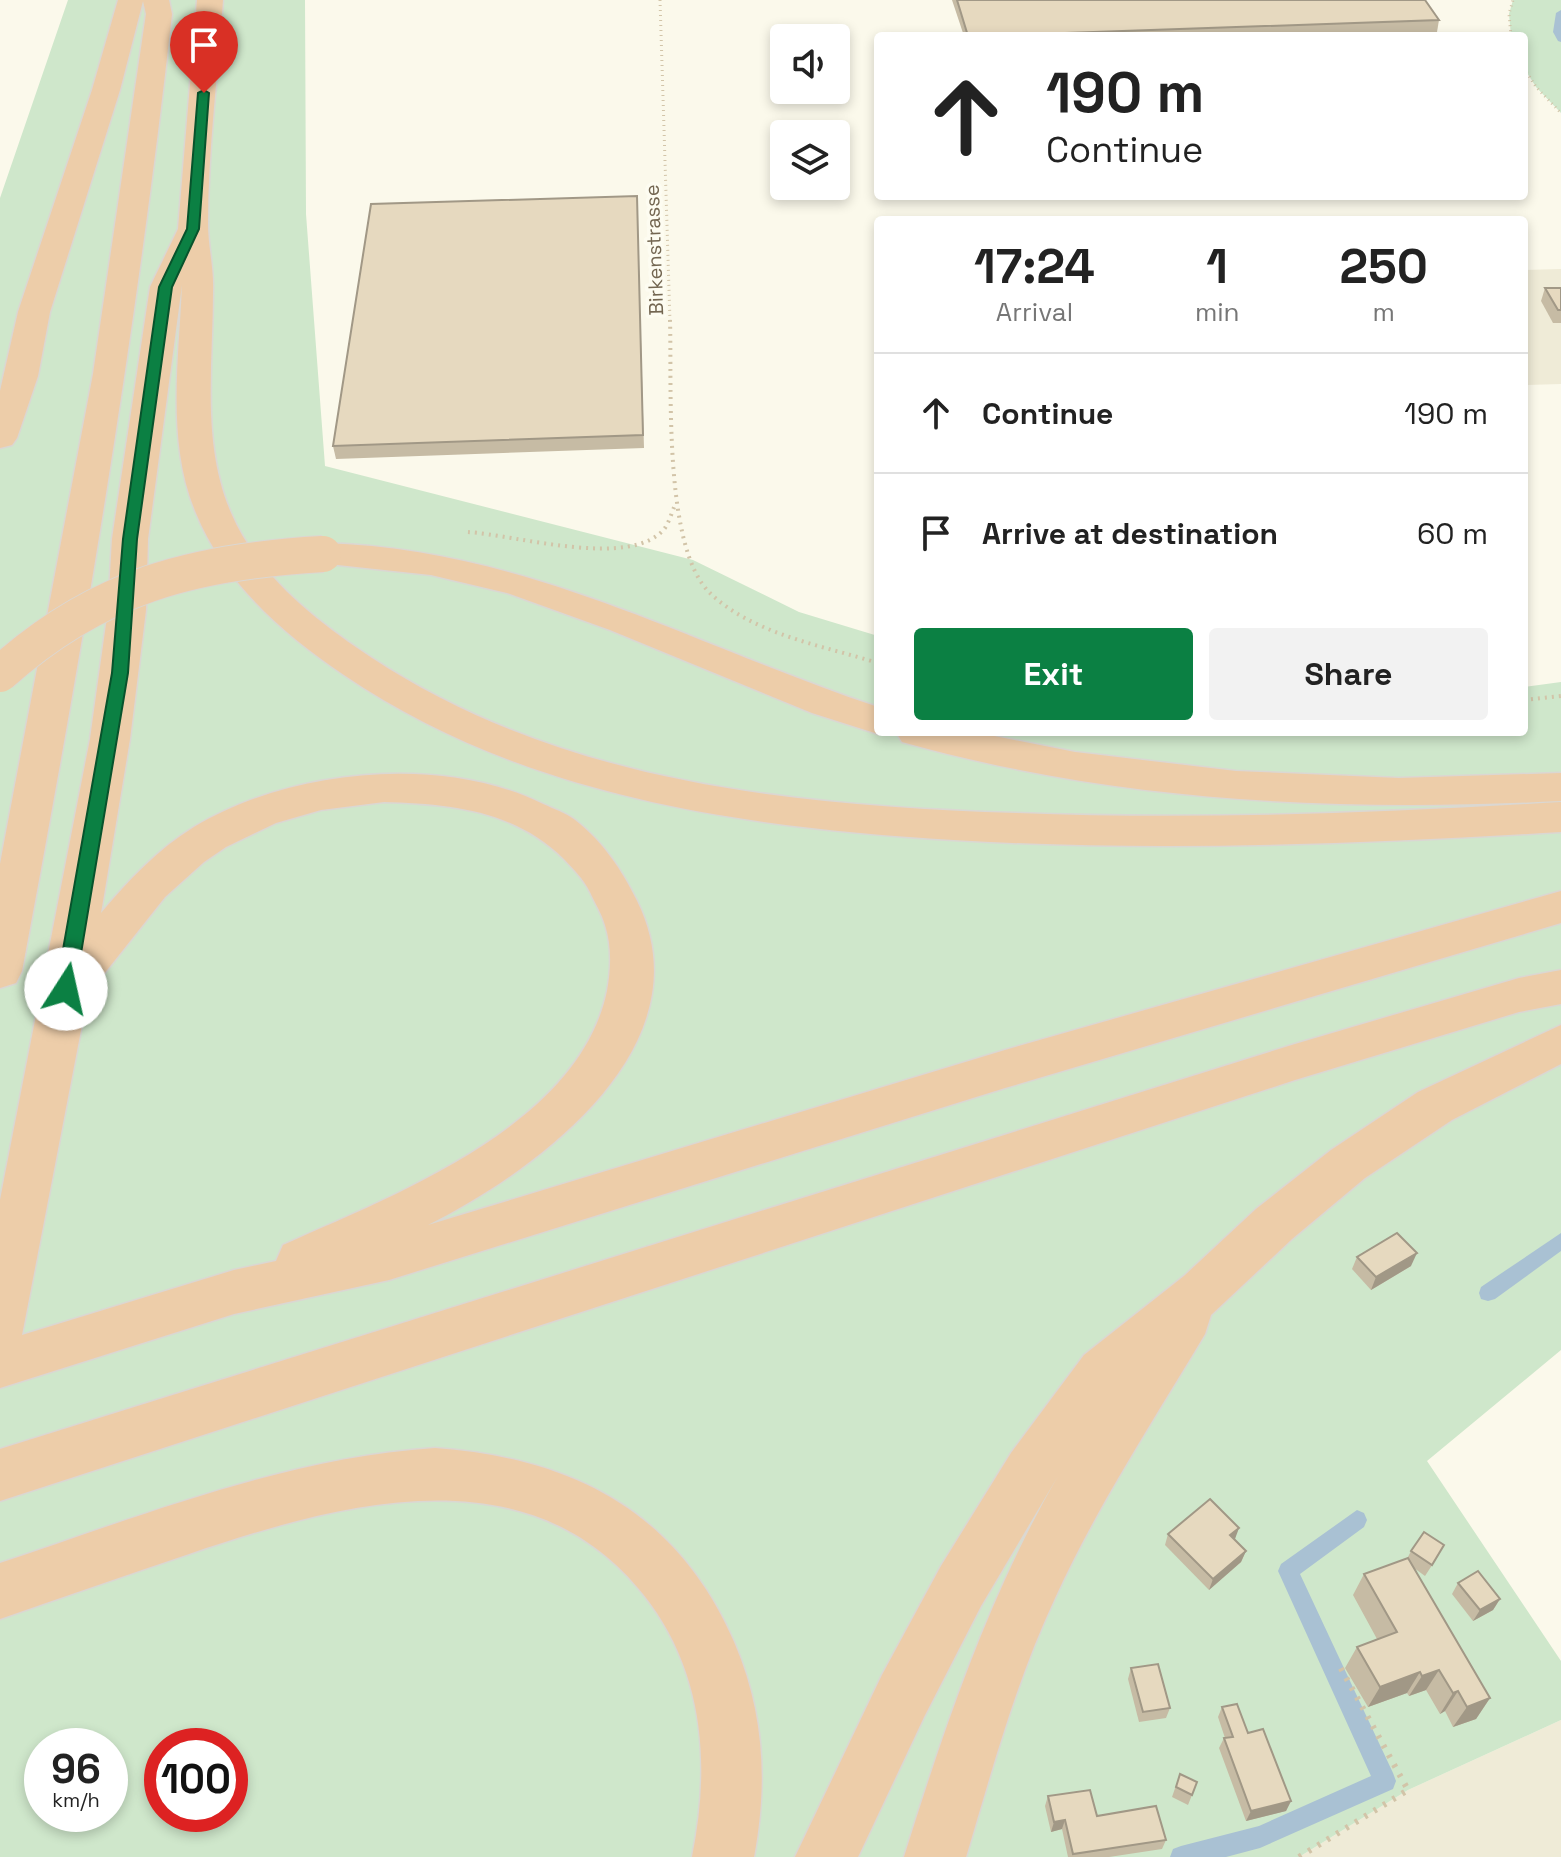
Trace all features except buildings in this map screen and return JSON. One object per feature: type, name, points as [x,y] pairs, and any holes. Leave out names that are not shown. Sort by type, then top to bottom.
[{"type":"highway","points":[[0,438],[22,376],[34,312],[103,102],[131,0]]},
{"type":"highway","points":[[0,971],[103,429],[142,161],[159,14],[156,0]]},
{"type":"highway","points":[[210,0],[193,229],[198,284],[193,377],[195,433],[202,477],[224,536],[250,573],[313,635],[382,684],[475,732],[572,767],[650,789],[760,808],[856,818],[1044,829],[1205,833],[1561,817]]},
{"type":"highway","points":[[0,1327],[66,989],[120,673],[130,539],[166,287],[193,229]]},
{"type":"highway","points":[[0,371],[34,312]]},
{"type":"highway","points":[[0,674],[40,640],[80,614],[146,584],[238,560],[323,554],[441,565],[536,590],[612,617],[770,683],[874,720]]},
{"type":"highway","points":[[934,736],[1075,767],[1222,785],[1351,792],[1561,787]]},
{"type":"highway","points":[[66,989],[151,884],[194,847],[225,829],[276,807],[343,790],[386,786],[425,787],[501,802],[547,822],[574,842],[597,865],[614,890],[633,947],[631,992],[614,1040],[584,1084],[554,1117],[512,1152],[466,1181],[234,1292]]},
{"type":"highway","points":[[0,1365],[234,1292],[389,1258],[1061,1052],[1561,907]]},
{"type":"highway","points":[[0,1475],[1265,1071],[1519,995],[1561,987]]},
{"type":"highway","points":[[826,1857],[903,1696],[961,1586],[1030,1471],[1103,1372],[1202,1292],[1310,1193],[1391,1133],[1477,1082],[1561,1043]]},
{"type":"highway","points":[[935,1857],[993,1683],[1050,1547],[1075,1497],[1202,1292]]},
{"type":"highway","points":[[0,1591],[208,1521],[338,1483],[437,1472],[484,1476],[531,1486],[570,1502],[602,1521],[637,1549],[677,1591],[714,1661],[726,1699],[731,1736],[732,1783],[723,1857]]},
{"type":"path","name":"Birkenstrasse","points":[[660,0],[676,500],[682,540],[696,577],[712,594],[737,612],[874,662]]},
{"type":"path","points":[[1511,32],[1509,14],[1513,0]]},
{"type":"path","points":[[1528,74],[1561,113]]},
{"type":"path","points":[[459,531],[505,535],[574,549],[630,547],[664,530],[676,500]]},
{"type":"path","points":[[1528,700],[1561,696]]},
{"type":"path","points":[[1299,1857],[1408,1790],[1338,1663]]},
{"type":"shaded area","points":[[1561,269],[1561,384],[1528,385],[1528,270]]},
{"type":"shaded area","points":[[1561,1720],[1561,1857],[1299,1857],[1408,1790]]},
{"type":"green space","points":[[68,0],[305,0],[306,214],[325,466],[693,560],[799,612],[874,635],[874,736],[1528,736],[1528,686],[1561,682],[1561,1350],[1427,1461],[1561,1661],[1561,1720],[1408,1790],[1299,1857],[0,1857],[0,198]]},
{"type":"green space","points":[[1513,0],[1561,0],[1561,113],[1528,74],[1528,32],[1511,32],[1509,14]]},
{"type":"waterway","points":[[1561,13],[1558,32],[1561,39]]},
{"type":"waterway","points":[[1488,1293],[1561,1241]]},
{"type":"waterway","points":[[1181,1857],[1260,1837],[1385,1781],[1288,1571],[1357,1520]]},
{"type":"route","points":[[66,989],[120,673],[130,539],[166,287],[193,229],[204,93]]}]
